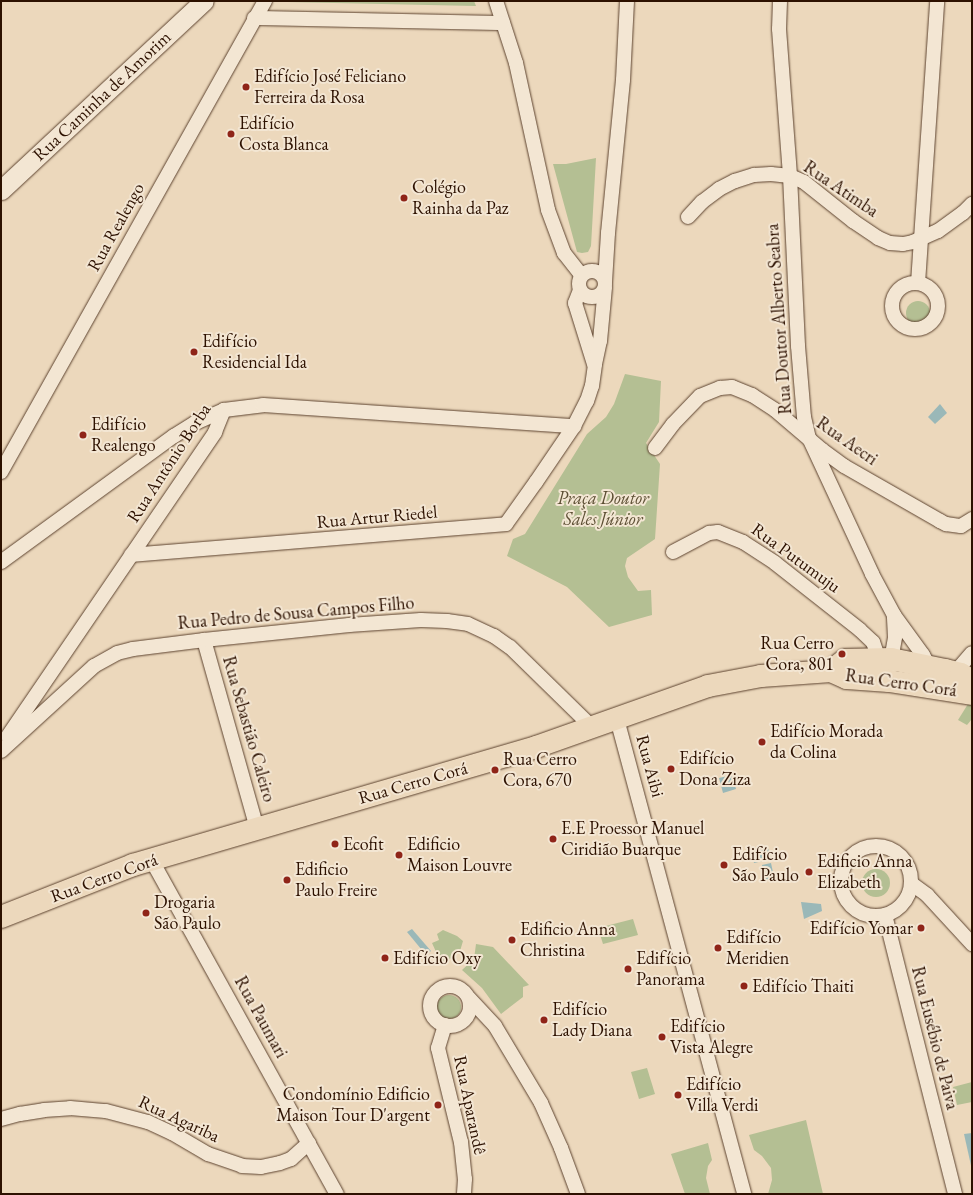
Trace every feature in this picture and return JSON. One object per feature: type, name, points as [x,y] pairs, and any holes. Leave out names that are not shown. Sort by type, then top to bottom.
[{"type":"main road","name":"Rua Cerro Corá","points":[[831,671],[845,660],[885,659],[930,666],[959,685]]},
{"type":"main road","points":[[884,681],[885,659]]},
{"type":"main road","name":"Rua Cerro Corá","points":[[1,917],[151,859],[536,747],[708,686],[761,676],[831,671],[847,678],[959,685]]},
{"type":"street","name":"Rua Caminha de Amorim","points":[[1,190],[204,1]]},
{"type":"street","name":"Rua Realengo","points":[[1,472],[254,18],[265,1]]},
{"type":"street","points":[[496,1],[516,63],[548,210],[564,253],[588,273],[599,272],[605,285]]},
{"type":"street","points":[[574,426],[587,401],[592,386],[600,342],[608,233],[623,80],[627,1]]},
{"type":"street","name":"Rua Doutor Alberto Seabra","points":[[780,1],[779,29],[790,176],[798,346],[804,417],[809,438],[872,574],[894,615],[930,666]]},
{"type":"street","points":[[918,283],[937,1]]},
{"type":"street","points":[[254,18],[503,23]]},
{"type":"street","name":"Rua Atimba","points":[[688,217],[702,202],[719,189],[734,181],[754,175],[771,174],[790,176],[804,182],[853,221],[878,238],[890,243],[903,244],[922,239],[949,224],[972,204]]},
{"type":"street","points":[[605,285],[598,295],[593,297],[584,294],[578,285],[588,273],[608,233]]},
{"type":"street","points":[[580,290],[575,303],[595,364]]},
{"type":"street","name":"Rua Aecri","points":[[655,448],[692,403],[710,390],[732,387],[752,395],[775,410],[822,450],[844,466],[940,521],[954,526],[961,526],[972,519]]},
{"type":"street","name":"Rua Antônio Borba","points":[[1,746],[215,432],[224,410],[263,405],[574,426]]},
{"type":"street","points":[[1,562],[174,436],[195,422],[224,410]]},
{"type":"street","name":"Rua Artur Riedel","points":[[131,556],[506,524],[521,506],[574,426]]},
{"type":"street","name":"Rua Putumuju","points":[[673,552],[709,533],[718,532],[743,542],[775,563],[860,630],[873,642],[885,659]]},
{"type":"street","name":"Rua Doutor Alberto Seabra","points":[[885,659],[895,637],[894,615]]},
{"type":"street","name":"Rua Pedro de Sousa Campos Filho","points":[[1,750],[89,671],[107,657],[133,649],[204,640],[349,625],[421,620],[447,621],[468,624],[494,636],[510,647],[593,728]]},
{"type":"street","name":"Rua Sebastião Caleiro","points":[[204,640],[257,828]]},
{"type":"street","points":[[959,685],[964,660],[972,653]]},
{"type":"street","name":"Rua Aibi","points":[[617,719],[744,1194]]},
{"type":"street","points":[[870,846],[880,846],[891,849],[900,855],[907,863],[911,873],[912,884],[909,894],[903,904],[895,911],[885,915],[874,916],[862,914],[853,908],[846,899],[842,889],[841,878],[844,867],[850,857],[859,850],[870,846]]},
{"type":"street","name":"Rua Paumari","points":[[151,859],[338,1194]]},
{"type":"street","points":[[912,884],[927,895],[972,944]]},
{"type":"street","name":"Rua Eusébio de Paiva","points":[[885,915],[955,1194]]},
{"type":"street","points":[[468,998],[469,1012],[466,1018],[457,1024],[445,1025],[435,1019],[432,1014],[431,1001],[437,991],[448,986],[455,986],[465,993],[495,1026],[541,1103],[562,1148],[578,1194]]},
{"type":"street","points":[[466,1018],[495,1026]]},
{"type":"street","name":"Rua Aparandê","points":[[445,1025],[438,1048],[461,1142],[465,1173],[464,1194]]},
{"type":"street","name":"Rua Agariba","points":[[1,1120],[20,1114],[70,1108],[106,1111],[148,1122],[172,1133],[208,1154],[242,1166],[261,1167],[280,1163],[292,1158],[309,1143]]},
{"type":"street","name":"Rua Agariba","points":[[292,1158],[318,1158]]},
{"type":"green space","points":[[474,1],[476,6],[287,2]]},
{"type":"green space","points":[[596,158],[591,246],[588,252],[582,253],[577,252],[553,164],[566,164]]},
{"type":"green space","points":[[918,301],[923,302],[929,308],[929,318],[923,324],[918,325],[913,324],[907,318],[906,313],[907,308],[913,302]]},
{"type":"green space","name":"Praça Doutor Sales Júnior","points":[[625,374],[661,381],[659,422],[646,443],[660,464],[655,539],[627,558],[625,566],[628,577],[638,591],[651,590],[652,615],[609,627],[567,587],[507,556],[513,539],[525,534],[587,434],[606,417],[614,404]]},
{"type":"green space","points":[[968,704],[972,705],[972,719],[967,725],[958,720]]},
{"type":"green space","points":[[876,869],[886,873],[890,883],[886,893],[876,897],[866,893],[862,883],[866,873]]},
{"type":"green space","points":[[633,919],[638,935],[603,944],[598,928]]},
{"type":"green space","points":[[443,930],[457,936],[463,941],[460,951],[442,965],[432,943],[439,940],[437,934]]},
{"type":"green space","points":[[476,944],[493,947],[529,985],[523,987],[523,997],[501,1014],[482,988],[462,970],[474,959]]},
{"type":"green space","points":[[449,995],[458,998],[461,1007],[458,1016],[449,1019],[440,1016],[437,1007],[440,998]]},
{"type":"green space","points":[[647,1068],[655,1094],[639,1099],[631,1072]]},
{"type":"green space","points":[[972,1082],[972,1102],[957,1105],[953,1087]]},
{"type":"green space","points":[[806,1120],[823,1194],[768,1194],[772,1180],[771,1168],[762,1156],[754,1150],[749,1135]]},
{"type":"green space","points":[[708,1143],[712,1160],[708,1166],[706,1178],[710,1194],[685,1194],[671,1154]]},
{"type":"water","points":[[940,404],[947,413],[935,424],[928,417]]},
{"type":"water","points":[[732,775],[736,789],[723,793],[719,778]]},
{"type":"water","points":[[768,848],[771,859],[754,863],[751,852]]},
{"type":"water","points":[[771,863],[774,877],[765,880],[762,865]]},
{"type":"water","points":[[801,902],[821,904],[822,911],[804,919]]},
{"type":"water","points":[[412,929],[431,951],[426,955],[407,932]]},
{"type":"water","points":[[972,1133],[972,1170],[964,1134]]},
{"type":"place","name":"Edifício José Feliciano Ferreira da Rosa","points":[[246,87]]},
{"type":"place","name":"Edifício Costa Blanca","points":[[231,134]]},
{"type":"place","name":"Colégio Rainha da Paz","points":[[404,198]]},
{"type":"place","name":"Edifício Residencial Ida","points":[[194,352]]},
{"type":"place","name":"Edifício Realengo","points":[[83,435]]},
{"type":"place","name":"Rua Cerro Cora, 801","points":[[842,654]]},
{"type":"place","name":"Edifício Morada da Colina","points":[[762,742]]},
{"type":"place","name":"Edifício Dona Ziza","points":[[671,769]]},
{"type":"place","name":"Rua Cerro Cora, 670","points":[[495,770]]},
{"type":"place","name":"E.E Proessor Manuel Ciridião Buarque","points":[[553,839]]},
{"type":"place","name":"Ecofit","points":[[335,844]]},
{"type":"place","name":"Edificio Maison Louvre","points":[[399,855]]},
{"type":"place","name":"Edifício São Paulo","points":[[724,865]]},
{"type":"place","name":"Edificio Anna Elizabeth","points":[[809,872]]},
{"type":"place","name":"Edificio Paulo Freire","points":[[287,880]]},
{"type":"place","name":"Drogaria São Paulo","points":[[146,913]]},
{"type":"place","name":"Edifício Yomar","points":[[921,928]]},
{"type":"place","name":"Edificio Anna Christina","points":[[512,940]]},
{"type":"place","name":"Edifício Meridien","points":[[718,948]]},
{"type":"place","name":"Edifício Oxy","points":[[385,958]]},
{"type":"place","name":"Edifício Panorama","points":[[628,969]]},
{"type":"place","name":"Edifício Thaiti","points":[[744,986]]},
{"type":"place","name":"Edifício Lady Diana","points":[[544,1020]]},
{"type":"place","name":"Edifício Vista Alegre","points":[[662,1037]]},
{"type":"place","name":"Edifício Villa Verdi","points":[[678,1095]]},
{"type":"place","name":"Condomínio Edificio Maison Tour D'argent","points":[[438,1105]]}]
